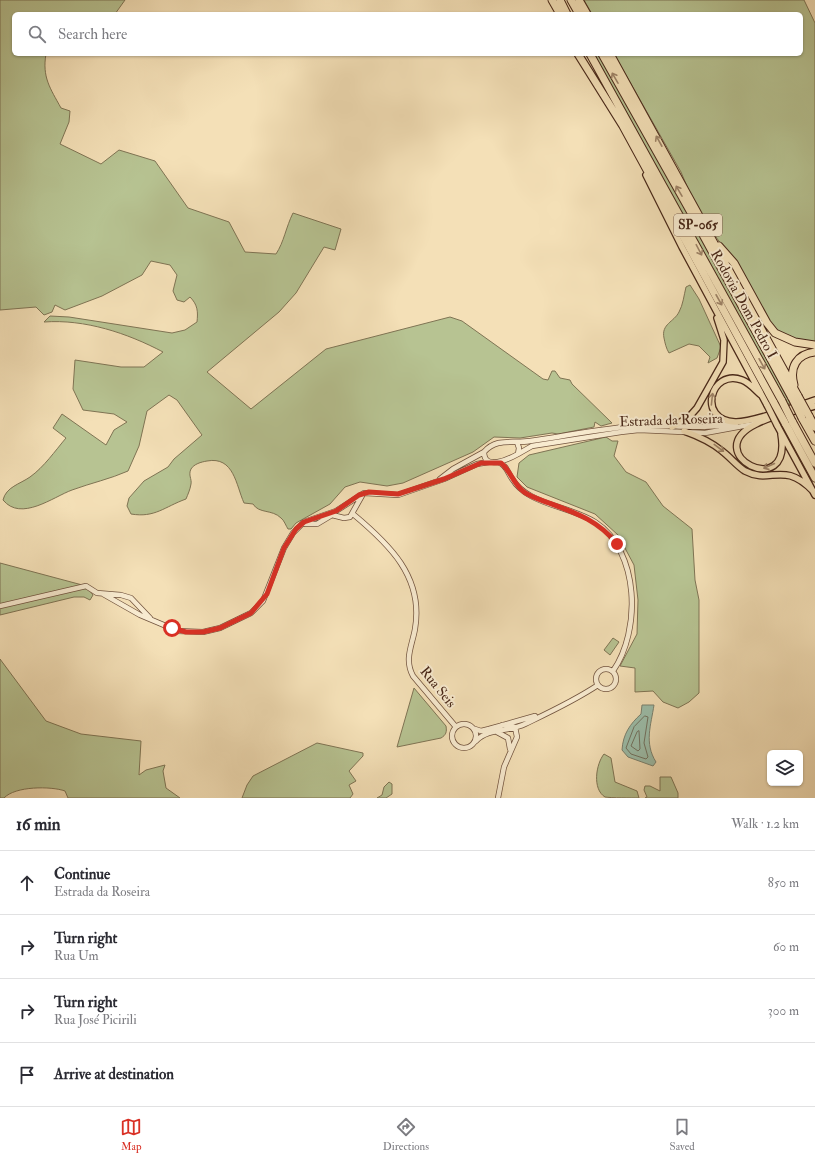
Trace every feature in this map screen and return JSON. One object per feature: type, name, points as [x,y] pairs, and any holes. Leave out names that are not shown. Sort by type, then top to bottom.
[{"type":"highway","points":[[548,0],[555,12]]},
{"type":"highway","points":[[552,0],[559,12]]},
{"type":"highway","points":[[560,0],[567,12]]},
{"type":"highway","points":[[571,0],[578,12]]},
{"type":"highway","points":[[579,0],[586,12]]},
{"type":"highway","name":"SP-065","points":[[579,56],[623,126],[771,404],[788,422],[815,478]]},
{"type":"highway","points":[[587,56],[605,80]]},
{"type":"highway","name":"Rodovia Dom Pedro I","points":[[591,56],[782,401],[788,422],[815,463]]},
{"type":"highway","name":"Rodovia Dom Pedro I","points":[[603,56],[795,395]]},
{"type":"highway","name":"SP-065","points":[[611,56],[696,208],[795,395],[806,417],[815,441]]},
{"type":"highway","points":[[696,208],[714,239],[737,268],[767,323],[775,333],[795,342],[815,345]]},
{"type":"highway","points":[[795,395],[793,365],[798,358],[806,352],[815,352]]},
{"type":"highway","name":"SP-065","points":[[806,417],[814,425]]},
{"type":"main road","points":[[623,126],[646,176],[764,399]]},
{"type":"main road","points":[[672,427],[689,418],[697,408],[723,362],[724,340],[712,302]]},
{"type":"main road","points":[[814,493],[781,434],[777,425],[771,404],[743,380],[732,378],[718,385],[711,396],[712,407],[722,419],[736,423],[759,418],[815,400]]},
{"type":"main road","points":[[781,434],[783,449],[780,458],[774,464],[766,468],[757,469],[741,460],[738,452],[738,442],[742,434],[755,424],[815,406]]},
{"type":"main road","points":[[684,431],[708,440],[745,471],[762,475],[786,474],[797,477],[814,493]]},
{"type":"street","name":"Estrada da Roseira","points":[[430,484],[499,442],[517,442],[641,426],[708,427],[736,423]]},
{"type":"street","name":"Estrada da Roseira","points":[[364,493],[394,495],[430,484],[477,464],[510,459],[532,446],[639,430],[721,431],[755,424]]},
{"type":"street","points":[[517,442],[519,448],[518,454]]},
{"type":"street","points":[[484,452],[485,458],[489,462]]},
{"type":"street","points":[[508,470],[510,459]]},
{"type":"street","points":[[498,462],[508,470],[513,482],[524,492],[596,523],[610,534],[617,544],[626,561],[629,573],[631,614],[626,648],[613,671]]},
{"type":"street","points":[[0,606],[86,586],[134,612],[178,631],[203,632],[220,628],[251,613],[267,594],[284,548],[293,533],[302,525],[336,511],[364,493]]},
{"type":"street","points":[[302,525],[317,524],[329,516],[346,518],[353,514],[364,493]]},
{"type":"street","points":[[348,502],[353,504],[356,509]]},
{"type":"street","points":[[336,511],[338,516]]},
{"type":"street","name":"Rua Seis","points":[[353,514],[388,545],[407,573],[416,607],[415,628],[408,654],[410,669],[413,676],[456,726]]},
{"type":"street","points":[[317,524],[320,517]]},
{"type":"street","points":[[103,594],[121,594],[131,598],[141,606],[151,619]]},
{"type":"street","points":[[119,603],[119,597],[121,594]]},
{"type":"street","points":[[134,612],[138,611],[141,606]]},
{"type":"street","points":[[606,668],[613,671],[617,680],[613,687],[606,689],[598,685],[596,675],[600,671],[606,668]]},
{"type":"street","points":[[548,713],[481,730],[475,729],[465,723],[456,726],[453,730],[452,738],[457,746],[466,748],[481,736],[524,724],[548,713],[578,699],[598,685]]},
{"type":"street","points":[[498,798],[502,775],[517,737],[524,724]]},
{"type":"street","points":[[502,725],[515,727]]},
{"type":"street","points":[[515,727],[517,737]]},
{"type":"street","points":[[475,729],[477,736],[476,741]]},
{"type":"street","points":[[493,732],[501,732],[507,736],[510,741],[511,751]]},
{"type":"shaded area","points":[[0,0],[125,0],[116,12],[12,12],[12,56],[46,56],[45,69],[50,88],[61,108],[70,111],[69,122],[60,144],[101,164],[119,150],[155,161],[188,208],[229,222],[245,252],[276,254],[293,213],[341,229],[335,250],[324,247],[296,293],[279,312],[207,372],[251,409],[326,349],[450,317],[462,321],[543,379],[548,380],[552,371],[555,371],[560,378],[570,380],[572,384],[612,423],[601,426],[595,422],[594,427],[558,434],[552,433],[520,438],[494,437],[473,452],[403,483],[387,486],[360,482],[345,487],[330,504],[296,523],[291,529],[288,529],[283,520],[274,513],[259,509],[253,504],[244,503],[233,473],[223,463],[216,461],[202,462],[192,467],[190,473],[191,486],[186,499],[153,513],[139,515],[131,514],[127,506],[129,498],[144,481],[168,467],[174,459],[202,435],[177,400],[169,395],[147,411],[139,446],[128,471],[72,490],[37,506],[19,509],[10,506],[3,500],[10,489],[40,469],[66,438],[53,428],[62,414],[106,445],[114,430],[127,422],[114,414],[83,410],[73,389],[75,360],[121,367],[144,367],[163,352],[120,333],[90,325],[44,322],[50,316],[69,317],[172,333],[185,330],[197,322],[197,309],[190,297],[184,302],[177,300],[173,291],[177,275],[170,265],[151,261],[142,275],[102,296],[65,310],[55,305],[52,312],[44,315],[36,307],[0,310]]},
{"type":"shaded area","points":[[584,0],[804,0],[815,23],[815,344],[795,340],[767,323],[734,263],[696,208],[681,172],[615,56],[803,56],[803,12],[591,12]]},
{"type":"shaded area","points":[[593,56],[600,56],[684,205],[790,403],[786,405],[624,108]]},
{"type":"shaded area","points":[[690,285],[699,299],[721,347],[717,358],[708,363],[710,357],[699,346],[689,344],[669,353],[666,347],[664,329],[679,312],[686,287]]},
{"type":"shaded area","points":[[606,437],[612,441],[618,441],[614,456],[626,472],[646,482],[663,506],[692,529],[695,580],[699,600],[699,693],[689,702],[678,708],[663,702],[653,691],[635,692],[635,668],[620,666],[637,634],[638,600],[634,565],[618,535],[595,514],[527,487],[517,477],[519,463],[529,455]]},
{"type":"shaded area","points":[[0,563],[86,586],[93,595],[90,600],[84,597],[74,597],[0,615]]},
{"type":"shaded area","points":[[613,638],[619,642],[610,655],[604,650]]},
{"type":"shaded area","points":[[0,659],[46,721],[81,734],[141,741],[139,775],[146,770],[165,765],[163,771],[166,788],[180,798],[68,798],[65,791],[59,789],[33,788],[16,791],[4,798],[0,798]]},
{"type":"shaded area","points":[[414,688],[446,726],[446,733],[441,738],[397,747]]},
{"type":"shaded area","points":[[317,743],[363,753],[363,756],[349,771],[356,781],[349,785],[353,794],[350,798],[242,798],[247,785],[253,776]]},
{"type":"shaded area","points":[[604,754],[611,758],[615,782],[637,791],[639,798],[605,797],[601,793],[597,783],[597,770]]},
{"type":"shaded area","points":[[660,777],[671,777],[678,793],[678,798],[645,798],[647,797],[644,790],[645,786],[650,786],[660,791]]},
{"type":"shaded area","points":[[389,782],[392,784],[392,794],[386,798],[377,798],[382,795],[384,787]]},
{"type":"water","points":[[642,705],[654,705],[649,734],[650,748],[656,762],[653,766],[628,757],[622,750],[626,734],[630,726],[641,714]]},
{"type":"route","points":[[172,628],[178,631],[194,633],[203,632],[220,628],[251,613],[263,601],[270,587],[284,548],[296,529],[304,522],[336,511],[364,493],[369,492],[390,495],[398,494],[453,476],[477,464],[485,462],[501,463],[508,470],[513,482],[524,492],[533,497],[586,517],[610,534],[617,544]]}]
